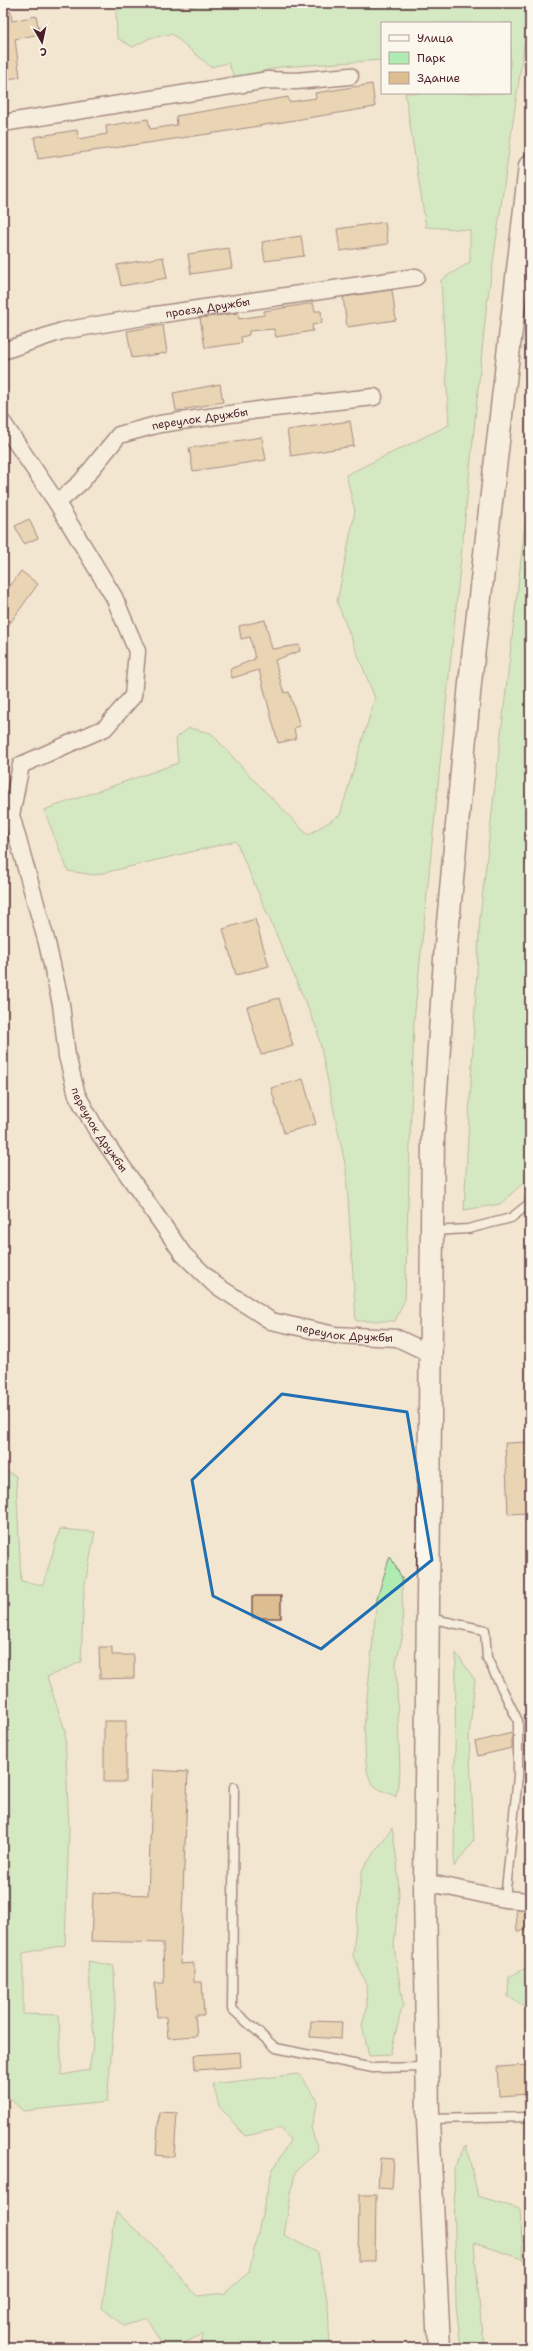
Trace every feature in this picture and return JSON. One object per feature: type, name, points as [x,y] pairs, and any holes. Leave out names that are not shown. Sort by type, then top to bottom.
[{"type":"main road","points":[[439,2348],[428,2119],[425,1882],[434,1119],[446,945],[470,683],[530,166]]},
{"type":"street","points":[[3,124],[268,80],[296,81],[350,76]]},
{"type":"street","name":"проезд Дружбы","points":[[3,351],[62,331],[416,277]]},
{"type":"street","name":"переулок Дружбы","points":[[374,397],[265,409],[160,424],[119,435],[81,482],[57,503],[114,597],[137,651],[133,696],[105,728],[21,765],[11,815],[47,943],[61,1004],[67,1056],[77,1095],[96,1129],[183,1254],[214,1284],[271,1321],[335,1335],[397,1338],[431,1354]]},
{"type":"street","points":[[3,423],[57,503]]},
{"type":"street","points":[[425,1882],[505,1898],[530,1901]]},
{"type":"lane","points":[[432,1231],[468,1229],[510,1218],[530,1203]]},
{"type":"lane","points":[[428,1617],[485,1630],[487,1658],[518,1721],[518,1776],[505,1898]]},
{"type":"lane","points":[[234,1787],[232,2009],[276,2048],[373,2068],[427,2067]]},
{"type":"lane","points":[[428,2119],[530,2117]]},
{"type":"highlighted area","points":[[282,1394],[407,1412],[432,1560],[321,1649],[213,1596],[192,1480]]},
{"type":"green space","points":[[133,3],[178,3],[179,9],[209,3],[530,3],[486,311],[414,1021],[405,1299],[395,1321],[356,1321],[346,1169],[317,1029],[236,841],[95,875],[68,871],[44,810],[178,763],[176,738],[189,728],[211,733],[251,777],[308,835],[340,815],[375,698],[337,602],[355,511],[346,475],[449,425],[441,280],[470,262],[470,230],[426,227],[405,94],[511,94],[511,22],[381,22],[381,60],[280,67],[235,78],[228,63],[211,67],[172,34],[150,38],[133,47],[117,38],[116,10]]},
{"type":"green space","points":[[530,481],[530,1177],[500,1204],[464,1210],[480,917]]},
{"type":"green space","points":[[3,1470],[16,1476],[21,1581],[43,1585],[60,1529],[95,1532],[84,1589],[81,1662],[47,1677],[65,1730],[69,1831],[65,1945],[23,1953],[23,2014],[59,2015],[62,2075],[89,2070],[94,2039],[88,1961],[114,1966],[115,2010],[107,2102],[23,2111],[3,2092]]},
{"type":"green space","points":[[390,1556],[402,1578],[403,1634],[396,1663],[400,1771],[396,1797],[378,1788],[370,1780],[367,1767],[364,1728],[377,1598]]},
{"type":"green space","points":[[456,1653],[475,1680],[469,1737],[474,1840],[454,1867]]},
{"type":"green space","points":[[392,1828],[397,1861],[399,1895],[394,1946],[403,2004],[390,2055],[369,2056],[362,2025],[367,2008],[366,1982],[353,1956],[355,1933],[362,1870]]},
{"type":"green space","points":[[530,1966],[530,2010],[508,1996],[509,1977]]},
{"type":"green space","points":[[299,2074],[318,2101],[311,2128],[318,2150],[295,2172],[284,2235],[318,2253],[328,2305],[330,2348],[200,2348],[202,2334],[175,2348],[164,2348],[146,2317],[124,2326],[102,2308],[116,2212],[156,2248],[197,2296],[225,2293],[249,2272],[272,2171],[290,2140],[281,2128],[245,2136],[219,2106],[213,2084]]},
{"type":"green space","points":[[466,2145],[478,2196],[520,2209],[523,2259],[474,2243],[482,2334],[487,2348],[461,2348],[456,2305],[454,2168]]},
{"type":"building","points":[[11,11],[12,21],[36,16],[40,34],[15,39],[20,77],[3,80],[3,12]]},
{"type":"building","points":[[372,84],[375,107],[222,132],[38,159],[34,137],[77,130],[78,139],[107,134],[106,126],[148,119],[150,129],[177,125],[176,116],[288,97],[289,102],[316,98],[315,93]]},
{"type":"building","points":[[385,222],[388,244],[340,251],[337,229]]},
{"type":"building","points":[[301,236],[304,256],[265,261],[262,242]]},
{"type":"building","points":[[229,248],[232,268],[191,274],[188,254]]},
{"type":"building","points":[[163,257],[167,278],[121,286],[117,265]]},
{"type":"building","points":[[392,290],[396,320],[347,327],[343,297]]},
{"type":"building","points":[[313,303],[315,311],[321,311],[322,323],[312,325],[313,331],[276,337],[274,329],[249,331],[249,335],[241,337],[242,343],[205,348],[200,318],[238,313],[239,319],[264,315],[264,311]]},
{"type":"building","points":[[163,325],[167,353],[132,358],[127,331]]},
{"type":"building","points":[[220,384],[223,402],[176,411],[173,393]]},
{"type":"building","points":[[350,421],[354,446],[291,456],[287,430]]},
{"type":"building","points":[[262,437],[266,460],[193,471],[189,448]]},
{"type":"building","points":[[29,519],[38,538],[24,544],[15,526]]},
{"type":"building","points":[[21,571],[38,584],[3,633],[3,596]]},
{"type":"building","points":[[265,620],[272,649],[299,645],[300,651],[275,660],[282,687],[285,693],[289,692],[300,726],[294,728],[296,739],[278,743],[259,670],[232,678],[230,669],[255,659],[250,637],[241,639],[239,626]]},
{"type":"building","points":[[255,919],[269,966],[236,975],[223,929]]},
{"type":"building","points":[[279,998],[293,1046],[261,1055],[247,1007]]},
{"type":"building","points":[[303,1079],[316,1124],[284,1133],[271,1088]]},
{"type":"building","points":[[530,1442],[530,1513],[508,1514],[505,1443]]},
{"type":"building","points":[[252,1596],[281,1596],[281,1618],[252,1618]]},
{"type":"building","points":[[99,1647],[112,1647],[112,1655],[134,1655],[134,1678],[100,1679]]},
{"type":"building","points":[[104,1721],[126,1721],[126,1782],[104,1782]]},
{"type":"building","points":[[512,1733],[512,1748],[478,1756],[475,1742]]},
{"type":"building","points":[[153,1770],[188,1772],[180,1964],[194,1963],[194,1982],[202,1982],[204,2015],[195,2015],[197,2036],[168,2038],[166,2017],[157,2017],[155,1983],[164,1983],[163,1943],[91,1941],[93,1893],[148,1895]]},
{"type":"building","points":[[516,1909],[530,1910],[530,1930],[517,1931]]},
{"type":"building","points":[[311,2021],[342,2022],[341,2039],[310,2037]]},
{"type":"building","points":[[240,2052],[241,2067],[195,2070],[194,2055]]},
{"type":"building","points":[[530,2065],[530,2094],[499,2096],[497,2067]]},
{"type":"building","points":[[159,2112],[177,2113],[174,2157],[156,2155]]},
{"type":"building","points":[[380,2158],[394,2159],[392,2189],[378,2188]]},
{"type":"building","points":[[359,2195],[376,2195],[375,2261],[358,2261]]}]
